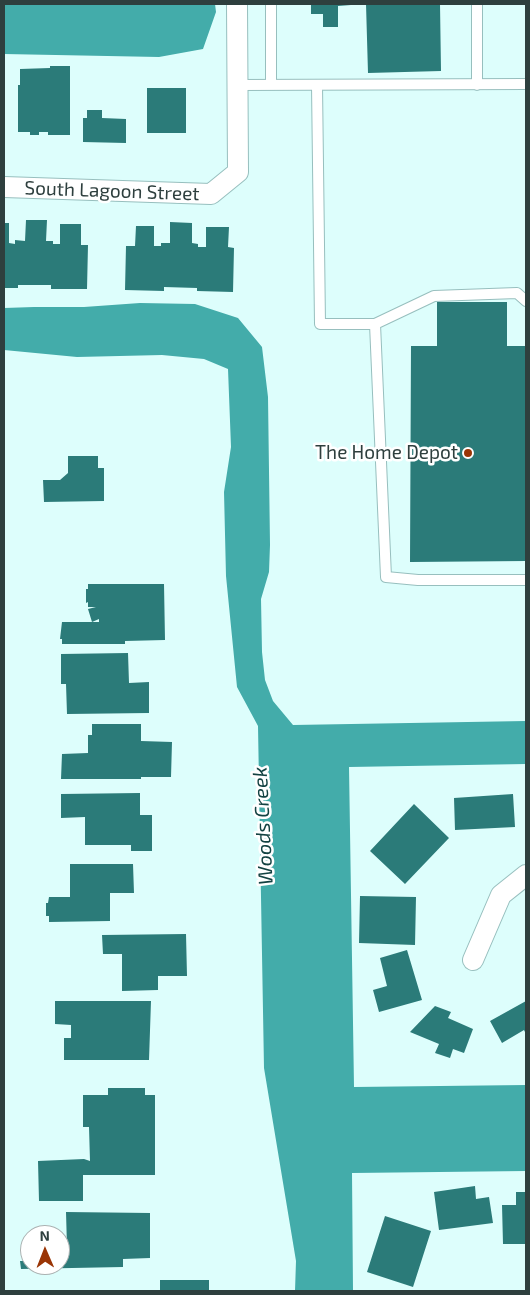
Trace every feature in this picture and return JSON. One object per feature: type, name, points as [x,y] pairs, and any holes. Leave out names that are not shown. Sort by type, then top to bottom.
[{"type":"street","points":[[238,4],[238,85]]},
{"type":"street","name":"South Lagoon Street","points":[[4,187],[211,194],[238,172],[238,85]]},
{"type":"street","points":[[473,960],[502,895],[526,875]]},
{"type":"lane","points":[[271,4],[271,85]]},
{"type":"lane","points":[[477,4],[477,85]]},
{"type":"lane","points":[[238,85],[526,84]]},
{"type":"lane","points":[[317,85],[320,324],[375,324],[434,296],[517,293],[526,301]]},
{"type":"lane","points":[[375,324],[386,577],[418,580],[526,580]]},
{"type":"water","points":[[4,4],[215,4],[216,12],[203,49],[159,57],[4,54]]},
{"type":"water","name":"Woods Creek","points":[[140,303],[195,304],[238,318],[262,347],[268,397],[270,545],[269,572],[261,599],[262,652],[265,680],[273,701],[293,725],[526,721],[526,764],[349,767],[354,1087],[526,1085],[526,1171],[352,1173],[353,1291],[295,1291],[296,1261],[264,1068],[258,726],[237,687],[226,576],[224,492],[231,447],[228,369],[204,359],[162,355],[77,357],[4,350],[4,308],[84,307]]},
{"type":"building","points":[[311,4],[351,5],[338,6],[338,27],[323,27],[323,14],[311,14]]},
{"type":"building","points":[[366,4],[440,4],[441,71],[368,73]]},
{"type":"building","points":[[50,66],[70,66],[70,135],[48,135],[48,132],[39,132],[39,135],[30,135],[30,132],[18,132],[20,69],[50,68]]},
{"type":"building","points":[[147,88],[186,88],[186,133],[147,133]]},
{"type":"building","points":[[87,110],[102,110],[102,118],[126,119],[126,143],[83,142],[83,118],[87,118]]},
{"type":"building","points":[[26,220],[47,220],[46,241],[53,241],[53,244],[60,244],[60,224],[81,224],[81,245],[88,245],[87,289],[51,289],[51,285],[18,285],[18,288],[4,288],[4,223],[9,223],[9,243],[15,244],[15,240],[25,241]]},
{"type":"building","points":[[170,222],[192,223],[192,243],[198,244],[198,247],[206,247],[206,227],[229,227],[228,247],[234,248],[233,292],[197,291],[197,288],[164,287],[164,291],[125,290],[126,246],[135,246],[136,226],[154,226],[154,246],[161,246],[161,243],[170,243]]},
{"type":"building","name":"The Home Depot","points":[[437,302],[507,302],[507,346],[526,346],[526,561],[410,562],[411,346],[437,346]]},
{"type":"building","points":[[68,456],[98,456],[98,468],[104,468],[104,501],[44,502],[43,480],[60,480],[68,473]]},
{"type":"building","points":[[88,584],[164,584],[165,640],[125,641],[125,644],[62,644],[62,639],[60,639],[62,622],[92,622],[88,609],[96,607],[88,607],[88,602],[86,603]]},
{"type":"building","points":[[128,653],[129,683],[149,682],[149,713],[67,714],[66,684],[61,684],[61,654]]},
{"type":"building","points":[[92,724],[141,724],[141,741],[172,742],[171,777],[61,779],[62,754],[88,753],[88,735],[92,735]]},
{"type":"building","points":[[140,793],[140,815],[152,815],[152,851],[131,851],[131,845],[85,845],[85,817],[61,818],[61,794]]},
{"type":"building","points":[[513,794],[515,827],[455,830],[454,798]]},
{"type":"building","points":[[414,804],[449,838],[405,884],[370,851]]},
{"type":"building","points":[[70,864],[133,864],[134,893],[110,893],[110,921],[49,922],[49,916],[46,916],[46,903],[48,903],[49,897],[70,897]]},
{"type":"building","points":[[360,896],[416,897],[415,945],[359,943]]},
{"type":"building","points":[[186,934],[187,976],[158,976],[158,990],[122,991],[122,954],[103,954],[102,935]]},
{"type":"building","points":[[407,950],[422,1000],[379,1012],[373,990],[387,986],[380,958]]},
{"type":"building","points":[[55,1001],[151,1001],[149,1060],[64,1060],[64,1038],[71,1038],[71,1025],[55,1024]]},
{"type":"building","points":[[526,1001],[526,1034],[524,1030],[502,1043],[490,1021]]},
{"type":"building","points":[[435,1006],[451,1012],[448,1018],[473,1029],[464,1053],[453,1049],[450,1058],[435,1053],[439,1044],[410,1032]]},
{"type":"building","points":[[108,1088],[145,1088],[145,1095],[155,1095],[155,1175],[83,1175],[83,1201],[39,1201],[38,1161],[84,1159],[90,1161],[89,1127],[83,1127],[83,1095],[108,1095]]},
{"type":"building","points":[[475,1186],[476,1199],[489,1197],[493,1223],[439,1230],[434,1192]]},
{"type":"building","points":[[516,1192],[526,1192],[526,1244],[503,1244],[502,1205],[516,1205]]},
{"type":"building","points":[[66,1212],[150,1213],[150,1258],[123,1259],[123,1267],[70,1268],[70,1225],[66,1225]]},
{"type":"building","points":[[385,1216],[431,1231],[413,1287],[367,1272]]},
{"type":"building","points":[[160,1280],[209,1280],[209,1291],[160,1291]]},
{"type":"place","name":"The Home Depot","points":[[468,453]]}]
